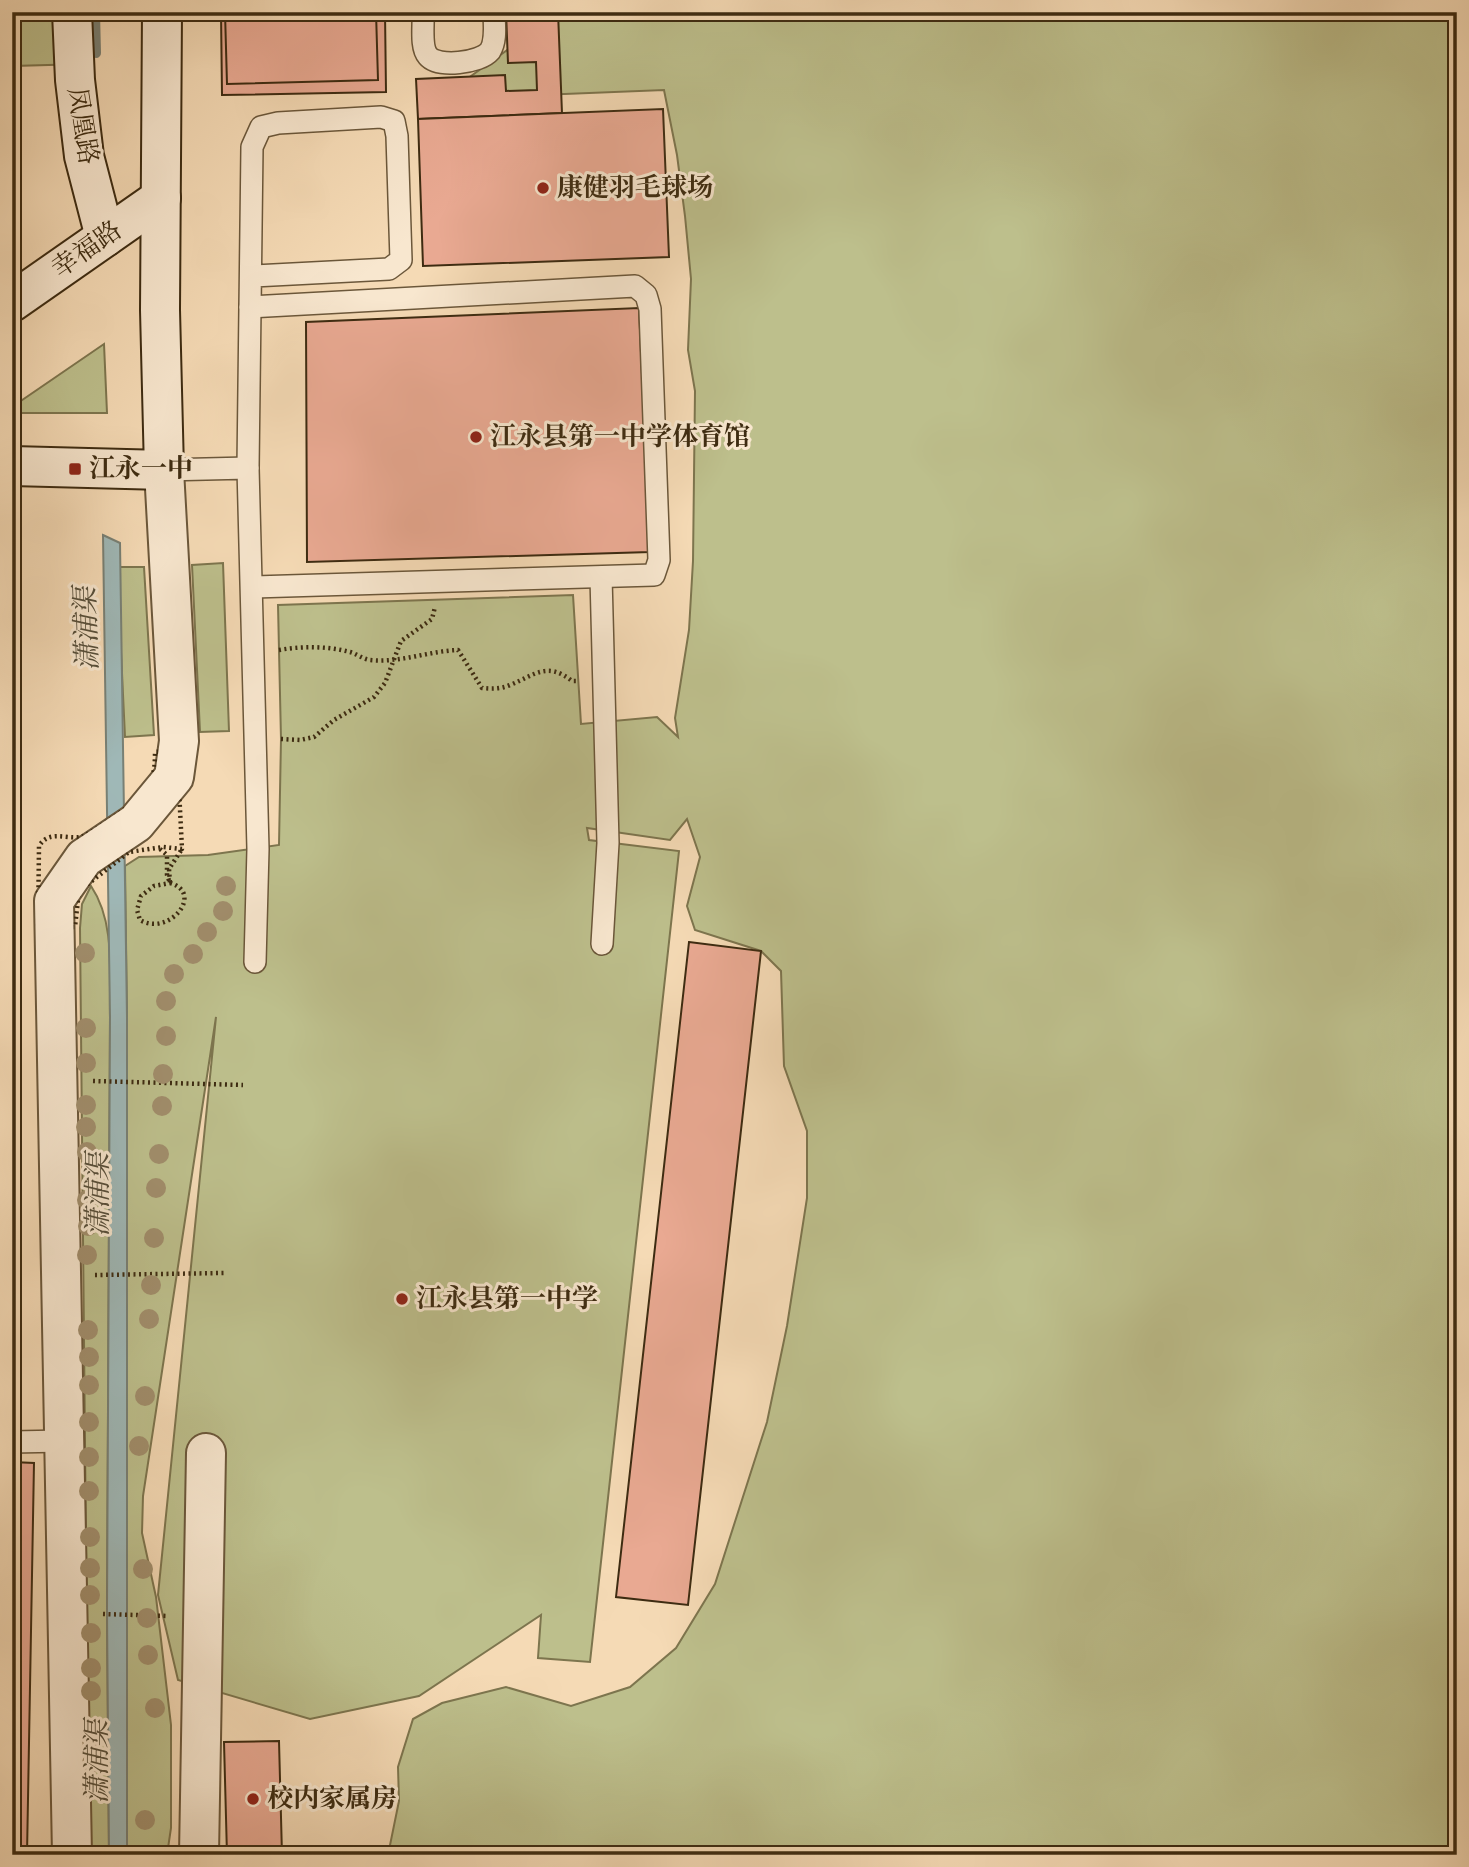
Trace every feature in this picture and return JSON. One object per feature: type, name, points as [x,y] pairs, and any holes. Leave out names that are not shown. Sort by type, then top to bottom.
[{"type":"street","name":"凤凰路","points":[[72,12],[75,80],[84,156],[105,237]]},
{"type":"street","points":[[72,1855],[54,901],[84,858],[147,835],[174,777],[178,741],[164,470],[160,310],[162,12]]},
{"type":"street","name":"幸福路","points":[[12,302],[161,198]]},
{"type":"street","points":[[12,466],[164,470]]},
{"type":"street","points":[[199,1855],[206,1453]]},
{"type":"lane","points":[[424,12],[424,50],[428,57],[438,63],[474,61],[490,50],[494,36],[494,12]]},
{"type":"lane","points":[[252,276],[389,269],[401,260],[397,136],[394,121],[381,117],[278,122],[261,127],[252,147],[248,468],[258,849],[255,962]]},
{"type":"lane","points":[[250,307],[635,286],[646,295],[650,309],[659,560],[654,575],[251,587]]},
{"type":"lane","points":[[164,470],[248,468]]},
{"type":"lane","points":[[601,577],[608,843],[602,944]]},
{"type":"lane","points":[[12,1441],[64,1441]]},
{"type":"path","points":[[256,737],[300,740],[314,737],[334,720],[374,697],[385,683],[401,641],[432,619],[439,582]]},
{"type":"path","points":[[254,653],[290,648],[333,648],[355,653],[368,660],[394,659],[458,649],[482,688],[498,689],[512,685],[540,671],[560,672],[572,681],[604,684]]},
{"type":"path","points":[[147,835],[167,855],[167,875],[170,883]]},
{"type":"path","points":[[170,883],[169,869],[182,849]]},
{"type":"path","points":[[170,883],[183,890],[183,907],[178,915],[152,925],[140,920],[137,909],[141,895],[155,886],[170,883]]},
{"type":"path","points":[[106,1082],[243,1085]]},
{"type":"path","points":[[105,1275],[224,1273]]},
{"type":"path","points":[[105,1614],[137,1615]]},
{"type":"green space","points":[[12,12],[56,12],[83,64],[13,66],[12,97]]},
{"type":"green space","points":[[546,12],[1457,12],[1457,1855],[388,1855],[399,1801],[398,1767],[413,1719],[442,1703],[506,1687],[571,1706],[630,1687],[676,1648],[715,1584],[767,1422],[787,1326],[807,1198],[807,1131],[784,1066],[781,971],[761,951],[695,930],[687,906],[700,857],[687,819],[670,840],[587,828],[589,840],[679,851],[590,1662],[538,1658],[541,1615],[419,1696],[310,1719],[178,1680],[158,1595],[216,1017],[143,1496],[142,1533],[156,1597],[171,1725],[171,1828],[167,1855],[127,1855],[125,866],[139,857],[208,855],[279,845],[281,739],[278,605],[573,595],[581,724],[657,717],[678,737],[675,718],[689,630],[693,561],[695,391],[688,350],[691,279],[685,216],[677,155],[664,90],[439,99],[546,22]]},
{"type":"green space","points":[[104,344],[107,413],[12,413],[12,407]]},
{"type":"green space","points":[[223,563],[229,731],[200,732],[192,565]]},
{"type":"green space","points":[[117,567],[144,567],[154,735],[125,737]]},
{"type":"green space","points":[[91,886],[104,916],[110,949],[107,1611],[109,1855],[89,1855],[80,928],[82,904]]},
{"type":"water","points":[[103,535],[120,543],[127,1018],[127,1855],[109,1855],[107,1611],[110,1017]]},
{"type":"building","points":[[221,12],[385,12],[386,92],[222,95]]},
{"type":"building","points":[[225,12],[376,12],[378,80],[227,84]]},
{"type":"building","points":[[437,12],[475,12],[475,20],[437,20]]},
{"type":"building","points":[[506,12],[558,12],[562,113],[418,119],[416,79],[505,75],[506,91],[537,90],[536,62],[508,63]]},
{"type":"building","name":"康健羽毛球场","points":[[663,109],[669,257],[423,266],[418,119]]},
{"type":"building","name":"江永县第一中学体育馆","points":[[639,308],[650,552],[307,562],[306,322]]},
{"type":"building","points":[[689,942],[761,951],[688,1605],[616,1597]]},
{"type":"building","points":[[12,1462],[34,1463],[27,1855],[12,1855]]},
{"type":"building","name":"校内家属房","points":[[279,1741],[282,1855],[227,1855],[224,1742]]},
{"type":"waterway","name":"潇浦渠","points":[[95,12],[96,53]]},
{"type":"place","name":"康健羽毛球场","points":[[543,188]]},
{"type":"place","name":"江永县第一中学体育馆","points":[[476,437]]},
{"type":"place","name":"江永一中","points":[[75,469]]},
{"type":"place","name":"江永县第一中学","points":[[402,1299]]},
{"type":"place","name":"校内家属房","points":[[253,1799]]}]
